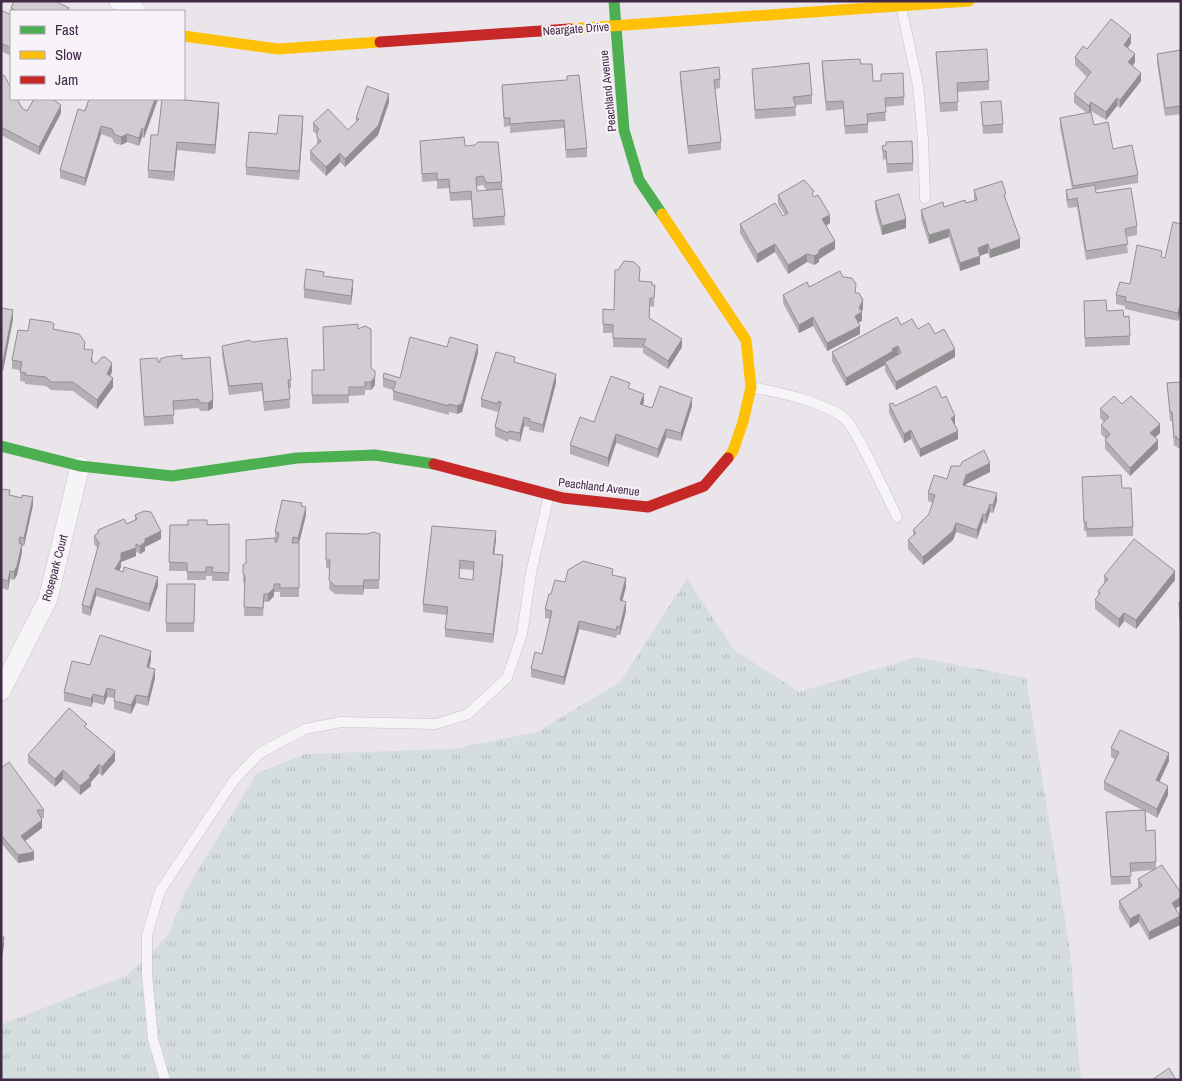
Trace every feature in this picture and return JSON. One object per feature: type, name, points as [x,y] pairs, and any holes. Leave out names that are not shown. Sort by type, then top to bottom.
[{"type":"street","points":[[120,1],[134,10]]},
{"type":"street","name":"Peachland Avenue","points":[[1,446],[80,466],[172,476],[297,458],[375,455],[422,461],[563,498],[648,506],[704,486],[733,451],[743,422],[751,386],[746,340],[639,180],[624,130],[614,1]]},
{"type":"street","name":"Neargate Drive","points":[[185,36],[278,48],[616,27],[969,1]]},
{"type":"street","name":"Rosepark Court","points":[[1,691],[48,599],[80,466]]},
{"type":"lane","points":[[901,5],[918,85],[923,140],[925,198]]},
{"type":"lane","points":[[751,386],[804,399],[844,417],[861,445],[897,517]]},
{"type":"lane","points":[[165,1080],[153,1039],[147,974],[147,935],[160,890],[234,780],[260,753],[305,729],[341,722],[436,724],[468,714],[507,678],[522,634],[531,573],[549,495]]},
{"type":"green space","points":[[687,579],[734,650],[799,692],[916,657],[1026,678],[1070,951],[1081,1080],[1,1080],[1,1025],[127,975],[168,936],[186,890],[257,773],[305,754],[453,749],[537,732],[620,682]]},
{"type":"building","points":[[14,1],[55,1],[69,8],[68,10],[15,10],[11,8]]},
{"type":"building","points":[[1,10],[10,14],[10,48],[1,43]]},
{"type":"building","points":[[1111,19],[1131,35],[1124,45],[1135,54],[1128,62],[1141,73],[1120,100],[1117,98],[1106,112],[1091,102],[1089,106],[1074,94],[1091,72],[1075,57],[1083,46],[1087,49]]},
{"type":"building","points":[[987,49],[989,81],[957,83],[958,102],[940,103],[936,52]]},
{"type":"building","points":[[1181,50],[1181,106],[1165,108],[1157,54]]},
{"type":"building","points":[[860,59],[861,64],[872,64],[873,81],[881,81],[881,74],[903,73],[904,97],[885,98],[886,112],[867,114],[868,124],[845,126],[843,101],[826,102],[822,61]]},
{"type":"building","points":[[809,63],[812,95],[793,97],[796,107],[755,110],[752,69]]},
{"type":"building","points":[[719,67],[720,79],[714,80],[721,142],[688,146],[680,72]]},
{"type":"building","points":[[4,75],[10,86],[10,100],[18,100],[22,108],[27,111],[33,100],[54,100],[61,105],[39,147],[1,127],[1,77]]},
{"type":"building","points":[[579,75],[587,148],[566,150],[564,120],[510,124],[510,118],[504,118],[502,85],[567,80],[567,76]]},
{"type":"building","points":[[367,86],[389,94],[378,126],[345,159],[340,153],[326,167],[310,151],[321,141],[317,138],[319,129],[313,123],[328,109],[348,130],[359,119],[356,118]]},
{"type":"building","points":[[89,100],[155,100],[144,130],[142,128],[139,138],[127,134],[121,137],[114,134],[112,129],[101,126],[85,178],[60,170],[78,109],[85,111]]},
{"type":"building","points":[[162,100],[219,103],[215,145],[177,142],[174,172],[148,170],[151,135],[158,135]]},
{"type":"building","points":[[1001,101],[1003,124],[983,126],[981,102]]},
{"type":"building","points":[[1091,112],[1094,125],[1108,122],[1113,149],[1132,145],[1138,175],[1073,186],[1060,118]]},
{"type":"building","points":[[279,115],[303,116],[299,171],[246,167],[249,132],[277,134]]},
{"type":"building","points":[[464,137],[465,146],[475,145],[478,142],[498,142],[502,182],[487,183],[483,176],[476,177],[477,191],[502,189],[505,216],[473,219],[471,191],[450,193],[449,179],[437,180],[437,173],[422,174],[420,141]]},
{"type":"building","points":[[912,141],[913,163],[887,164],[886,151],[883,151],[882,146],[886,145],[886,142]]},
{"type":"building","points":[[804,180],[814,191],[812,194],[814,197],[818,195],[830,215],[822,219],[835,241],[819,250],[819,253],[814,256],[807,254],[788,265],[775,244],[757,254],[740,224],[775,203],[783,216],[788,213],[778,195]]},
{"type":"building","points":[[1002,181],[1006,194],[1004,195],[1020,239],[990,250],[988,244],[978,248],[980,256],[960,263],[949,229],[929,235],[921,210],[943,202],[944,207],[965,200],[966,203],[977,200],[974,190]]},
{"type":"building","points":[[1095,185],[1096,193],[1131,188],[1137,226],[1125,229],[1128,244],[1086,251],[1077,198],[1068,200],[1066,190]]},
{"type":"building","points":[[899,194],[906,219],[882,226],[875,201]]},
{"type":"building","points":[[1173,222],[1181,224],[1181,301],[1178,313],[1125,301],[1126,297],[1116,295],[1120,282],[1130,284],[1137,245],[1162,251],[1161,257],[1165,258]]},
{"type":"building","points":[[624,261],[634,262],[640,268],[639,281],[652,282],[652,285],[655,285],[654,298],[650,298],[649,318],[682,339],[668,361],[643,345],[646,339],[613,338],[613,325],[603,324],[603,309],[614,310],[615,270],[618,270]]},
{"type":"building","points":[[306,269],[324,272],[323,276],[353,280],[351,296],[304,289]]},
{"type":"building","points":[[840,271],[843,277],[852,278],[856,284],[855,293],[859,293],[863,300],[859,308],[862,312],[855,316],[860,326],[827,343],[813,317],[799,325],[783,295],[807,282],[809,287]]},
{"type":"building","points":[[1106,300],[1107,311],[1123,310],[1124,317],[1129,316],[1130,336],[1085,338],[1084,301]]},
{"type":"building","points":[[1,308],[13,310],[3,362],[1,362]]},
{"type":"building","points":[[897,317],[901,325],[912,319],[918,329],[929,323],[935,334],[944,329],[955,349],[896,382],[885,362],[901,353],[898,346],[892,349],[893,351],[846,378],[832,352]]},
{"type":"building","points":[[30,319],[51,322],[54,324],[53,329],[79,334],[85,342],[84,349],[93,350],[91,361],[96,364],[102,357],[105,357],[112,363],[107,374],[113,378],[97,400],[73,382],[51,382],[46,377],[25,375],[26,373],[20,372],[22,362],[12,360],[18,330],[28,331]]},
{"type":"building","points":[[358,324],[358,329],[365,326],[371,329],[371,368],[375,371],[375,377],[371,382],[365,382],[365,387],[349,387],[349,395],[312,395],[312,370],[324,370],[323,327]]},
{"type":"building","points":[[410,337],[447,347],[450,337],[478,345],[462,403],[457,406],[449,404],[449,406],[393,391],[396,382],[383,378],[384,373],[400,378]]},
{"type":"building","points":[[287,338],[291,380],[288,380],[290,399],[264,402],[262,383],[229,386],[222,346],[250,340],[252,342]]},
{"type":"building","points":[[496,352],[515,357],[514,362],[556,374],[543,425],[529,421],[530,419],[524,417],[520,433],[509,431],[508,433],[495,427],[501,402],[498,401],[498,404],[481,399]]},
{"type":"building","points":[[182,355],[182,359],[210,357],[213,399],[208,403],[201,403],[198,399],[173,401],[174,415],[144,417],[140,359],[157,358],[158,362],[160,362],[160,359],[166,357]]},
{"type":"building","points":[[611,376],[630,383],[628,388],[644,394],[640,404],[652,408],[660,386],[692,398],[681,433],[666,429],[658,449],[616,434],[608,458],[570,445],[580,417],[594,422]]},
{"type":"building","points":[[1181,382],[1181,439],[1177,440],[1177,437],[1174,437],[1167,383]]},
{"type":"building","points":[[936,386],[942,398],[946,396],[955,416],[951,418],[958,431],[920,449],[911,430],[904,434],[889,404],[893,403],[895,406]]},
{"type":"building","points":[[1114,396],[1122,404],[1131,396],[1160,424],[1150,433],[1158,440],[1130,468],[1105,440],[1110,434],[1101,425],[1109,417],[1100,409]]},
{"type":"building","points":[[984,450],[990,463],[966,475],[963,485],[997,493],[993,505],[990,504],[986,515],[983,514],[977,530],[956,523],[953,531],[923,557],[908,540],[916,533],[913,530],[929,514],[935,495],[928,493],[934,475],[947,479],[951,466],[960,466],[962,462]]},
{"type":"building","points":[[1121,475],[1122,488],[1131,488],[1133,527],[1087,529],[1086,522],[1084,522],[1082,477]]},
{"type":"building","points":[[1,489],[10,490],[9,495],[22,498],[22,495],[33,497],[24,538],[20,537],[19,543],[22,544],[17,566],[14,572],[10,571],[8,581],[1,579]]},
{"type":"building","points":[[282,500],[302,503],[301,506],[306,507],[298,538],[293,537],[292,543],[299,543],[299,588],[280,588],[280,584],[274,584],[274,588],[268,594],[264,594],[263,608],[244,607],[245,576],[243,565],[246,563],[246,540],[275,538],[275,542],[277,542],[279,533],[275,532]]},
{"type":"building","points":[[144,511],[151,512],[161,531],[145,539],[145,542],[140,546],[136,544],[136,548],[121,553],[121,559],[115,569],[123,572],[124,567],[158,577],[149,604],[96,588],[90,607],[82,605],[99,543],[94,536],[98,533],[98,530],[124,519],[127,524],[137,519],[135,515]]},
{"type":"building","points":[[188,520],[207,520],[207,525],[229,524],[229,573],[212,572],[213,567],[206,567],[206,572],[187,572],[187,563],[169,562],[170,525],[188,525]]},
{"type":"building","points":[[432,526],[496,531],[493,554],[503,555],[493,634],[445,629],[448,607],[423,604]],"holes":[[[460,560],[474,562],[473,580],[459,578]]]},
{"type":"building","points":[[374,532],[380,534],[379,580],[364,580],[363,586],[335,586],[329,580],[330,560],[326,560],[326,533],[367,534]]},
{"type":"building","points":[[1134,539],[1175,571],[1136,620],[1124,613],[1119,619],[1095,600],[1100,593],[1098,591],[1108,579],[1104,576]]},
{"type":"building","points":[[583,561],[613,569],[612,575],[626,578],[620,600],[626,602],[620,627],[617,626],[616,630],[579,621],[564,677],[531,669],[535,652],[542,654],[552,611],[545,609],[555,580],[565,582],[568,570]]},
{"type":"building","points":[[167,584],[195,584],[194,623],[166,623]]},
{"type":"building","points":[[1179,602],[1181,602],[1181,619],[1180,619]]},
{"type":"building","points":[[100,635],[151,651],[147,667],[155,669],[148,697],[136,695],[131,705],[114,701],[115,690],[107,688],[104,697],[93,694],[91,699],[64,692],[72,661],[90,665]]},
{"type":"building","points":[[69,708],[87,724],[84,726],[115,752],[102,767],[99,764],[89,776],[91,777],[80,786],[63,770],[55,779],[28,755]]},
{"type":"building","points":[[1120,730],[1169,753],[1156,780],[1168,786],[1157,809],[1104,782],[1119,752],[1111,748]]},
{"type":"building","points":[[9,762],[44,810],[37,810],[42,820],[21,836],[34,852],[18,855],[1,835],[1,768]]},
{"type":"building","points":[[1145,810],[1146,831],[1155,830],[1156,862],[1130,863],[1131,876],[1111,877],[1106,812]]},
{"type":"building","points":[[1162,865],[1181,893],[1181,897],[1172,903],[1180,916],[1149,932],[1139,914],[1130,919],[1119,901],[1142,886],[1138,879]]},
{"type":"building","points":[[1,937],[4,937],[1,955]]},
{"type":"building","points":[[1169,1068],[1176,1080],[1152,1080]]},
{"type":"traffic: fast","points":[[614,1],[624,130],[639,180],[662,214]]},
{"type":"traffic: fast","points":[[1,446],[80,466],[172,476],[297,458],[375,455],[434,464]]},
{"type":"traffic: slow","points":[[569,29],[969,1]]},
{"type":"traffic: slow","points":[[185,36],[278,49],[380,42]]},
{"type":"traffic: slow","points":[[662,214],[746,340],[751,387],[743,422],[733,451],[728,458]]},
{"type":"traffic: jam","points":[[380,42],[569,29]]},
{"type":"traffic: jam","points":[[434,464],[563,498],[648,507],[704,486],[728,458]]}]
